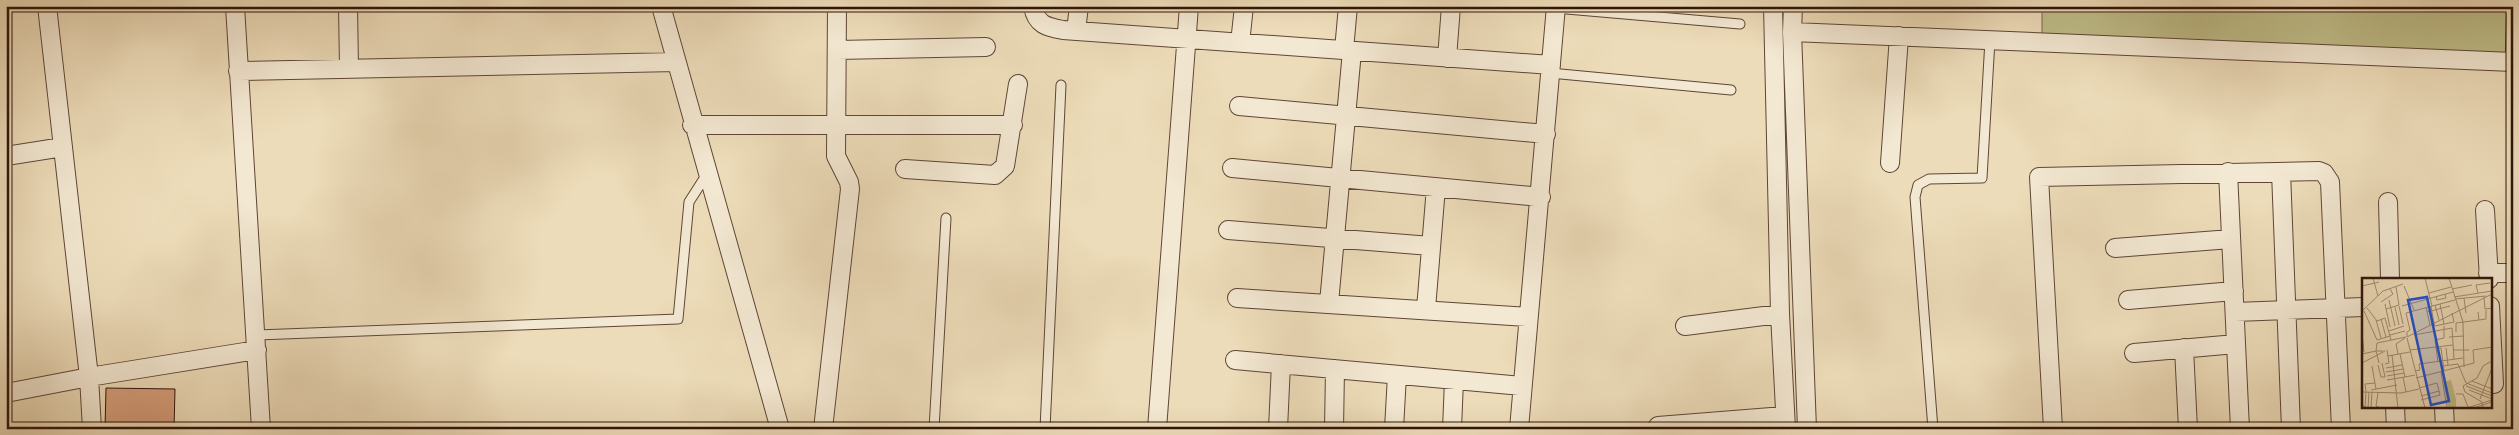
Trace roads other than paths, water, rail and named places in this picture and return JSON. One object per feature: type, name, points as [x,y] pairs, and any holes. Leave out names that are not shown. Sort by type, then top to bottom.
[{"type":"street","points":[[47,6],[89,377],[92,429]]},
{"type":"street","points":[[235,6],[261,429]]},
{"type":"street","points":[[348,6],[349,68]]},
{"type":"street","points":[[661,6],[692,125],[780,429]]},
{"type":"street","points":[[823,429],[850,189],[849,182],[836,156],[837,6]]},
{"type":"street","points":[[1033,6],[1038,22],[1044,26],[1076,31],[1447,58],[1551,69]]},
{"type":"street","points":[[1076,31],[1079,6]]},
{"type":"street","points":[[1157,429],[1189,6]]},
{"type":"street","points":[[1240,43],[1244,6]]},
{"type":"street","points":[[1329,303],[1346,116],[1348,6]]},
{"type":"street","points":[[1447,58],[1451,6]]},
{"type":"street","points":[[1658,426],[1786,422],[1780,314],[1773,6]]},
{"type":"street","points":[[1793,6],[1792,32],[1807,429]]},
{"type":"street","points":[[1519,429],[1546,134],[1555,7]]},
{"type":"street","points":[[1792,32],[2512,62]]},
{"type":"street","points":[[1890,163],[1899,36]]},
{"type":"street","points":[[837,50],[986,47]]},
{"type":"street","points":[[238,71],[676,62]]},
{"type":"street","points":[[905,169],[995,175],[1005,166],[1018,84]]},
{"type":"street","points":[[1239,106],[1546,134]]},
{"type":"street","points":[[692,125],[1013,125]]},
{"type":"street","points":[[6,156],[63,148]]},
{"type":"street","points":[[1232,168],[1540,197]]},
{"type":"street","points":[[2053,429],[2039,177],[2319,171],[2324,173],[2330,182],[2341,429]]},
{"type":"street","points":[[2228,172],[2240,429]]},
{"type":"street","points":[[2281,172],[2291,429]]},
{"type":"street","points":[[1426,309],[1436,187]]},
{"type":"street","points":[[2388,202],[2390,278]]},
{"type":"street","points":[[2485,210],[2489,276],[2513,273]]},
{"type":"street","points":[[1228,230],[1431,246]]},
{"type":"street","points":[[2115,248],[2231,239]]},
{"type":"street","points":[[2128,300],[2234,291]]},
{"type":"street","points":[[1237,298],[1528,317]]},
{"type":"street","points":[[2235,312],[2362,307]]},
{"type":"street","points":[[1685,326],[1780,314]]},
{"type":"street","points":[[6,393],[257,342]]},
{"type":"street","points":[[2134,353],[2236,344]]},
{"type":"street","points":[[2492,345],[2494,384]]},
{"type":"street","points":[[2184,348],[2188,429]]},
{"type":"street","points":[[1235,360],[1522,386]]},
{"type":"street","points":[[1278,429],[1281,364]]},
{"type":"street","points":[[1334,429],[1335,369]]},
{"type":"street","points":[[1394,429],[1397,374]]},
{"type":"street","points":[[1452,429],[1454,380]]},
{"type":"street","points":[[2395,408],[2396,429]]},
{"type":"street","points":[[2444,408],[2445,429]]},
{"type":"lane","points":[[2512,6],[2512,62]]},
{"type":"lane","points":[[1555,7],[1740,24]]},
{"type":"lane","points":[[1933,429],[1916,197],[1918,185],[1929,179],[1982,178],[1990,40]]},
{"type":"lane","points":[[1551,69],[1731,90]]},
{"type":"lane","points":[[1045,429],[1062,84]]},
{"type":"lane","points":[[257,342],[678,319],[689,202],[707,174]]},
{"type":"lane","points":[[934,429],[946,218]]}]
